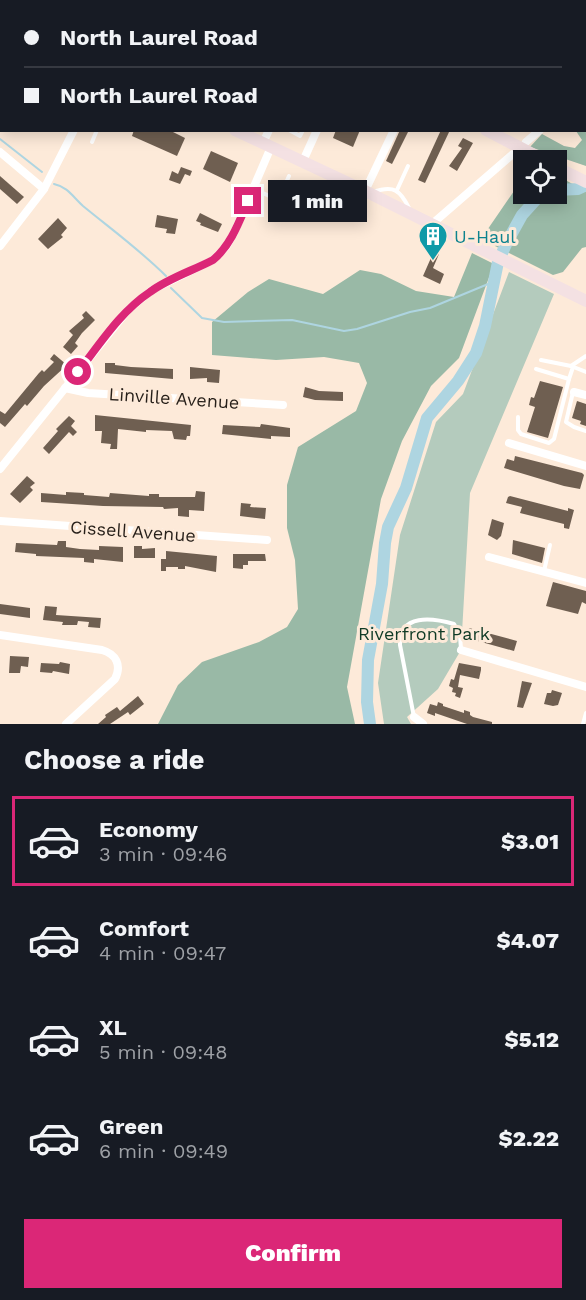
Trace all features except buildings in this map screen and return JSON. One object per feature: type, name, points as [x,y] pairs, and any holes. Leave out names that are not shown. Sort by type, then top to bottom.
[{"type":"main road","points":[[239,132],[368,192],[586,301]]},
{"type":"main road","points":[[490,132],[525,150]]},
{"type":"main road","points":[[567,173],[586,182]]},
{"type":"street","points":[[0,246],[44,189],[73,132]]},
{"type":"street","points":[[0,469],[117,321],[152,290],[219,255],[234,233],[254,189],[269,132]]},
{"type":"street","points":[[303,161],[316,132]]},
{"type":"street","points":[[368,192],[393,132]]},
{"type":"street","points":[[526,142],[538,132]]},
{"type":"street","points":[[0,152],[44,189]]},
{"type":"street","points":[[432,224],[513,154]]},
{"type":"street","name":"Linville Avenue","points":[[65,388],[88,393],[283,405]]},
{"type":"street","points":[[574,392],[586,395]]},
{"type":"street","points":[[509,443],[586,466]]},
{"type":"street","name":"Cissell Avenue","points":[[0,521],[267,540]]},
{"type":"street","points":[[489,557],[586,583]]},
{"type":"street","points":[[0,635],[109,652],[117,660],[118,672],[115,679],[66,724]]},
{"type":"street","points":[[461,650],[586,687]]},
{"type":"street","points":[[414,717],[423,724]]},
{"type":"lane","points":[[92,142],[96,132]]},
{"type":"lane","points":[[397,190],[408,166]]},
{"type":"lane","points":[[278,200],[289,176]]},
{"type":"lane","points":[[254,189],[314,216],[332,176]]},
{"type":"lane","points":[[368,192],[381,189],[397,190],[402,194],[412,214]]},
{"type":"lane","points":[[518,417],[518,430],[521,434],[549,443],[554,439],[572,367],[586,356]]},
{"type":"lane","points":[[541,360],[586,372]]},
{"type":"lane","points":[[536,369],[569,379]]},
{"type":"lane","points":[[574,392],[566,422],[574,428],[586,431]]},
{"type":"lane","points":[[533,450],[537,441]]},
{"type":"lane","points":[[544,572],[550,545]]},
{"type":"lane","points":[[414,717],[400,645],[400,636],[406,625],[434,619],[454,624],[460,636],[461,650]]},
{"type":"lane","points":[[583,724],[586,713]]},
{"type":"green space","points":[[577,132],[586,132],[586,166],[567,160],[567,150],[539,150],[530,147],[542,134],[564,146],[575,148],[582,140]]},
{"type":"green space","points":[[567,181],[586,192],[586,247],[582,248],[563,272],[553,275],[481,239],[513,192],[513,204],[567,204]]},
{"type":"green space","points":[[472,253],[494,264],[459,358],[431,386],[402,441],[381,499],[347,687],[355,724],[158,724],[178,685],[202,662],[259,642],[287,627],[298,609],[295,560],[287,528],[287,485],[298,447],[356,411],[367,383],[359,363],[324,357],[276,360],[212,355],[212,322],[248,292],[269,279],[323,294],[360,270],[381,274],[416,291],[454,297]]},
{"type":"green space","name":"Riverfront Park","points":[[509,272],[554,294],[470,493],[461,650],[438,689],[407,717],[411,724],[384,724],[378,683],[400,535],[436,422],[463,394]]},
{"type":"waterway","points":[[0,139],[42,172]]},
{"type":"waterway","points":[[54,184],[67,190],[166,276]]},
{"type":"waterway","points":[[567,190],[578,189],[586,185]]},
{"type":"waterway","points":[[370,724],[367,702],[368,660],[382,584],[388,527],[406,488],[427,418],[458,381],[476,353],[485,326],[498,262],[522,215],[532,204]]},
{"type":"waterway","points":[[171,288],[202,318],[224,322],[292,320],[344,331],[430,308],[493,282]]},
{"type":"place","name":"U-Haul","points":[[433,262]]},
{"type":"route","points":[[78,372],[117,321],[139,300],[152,290],[202,266],[219,255],[234,233],[248,201]]}]
